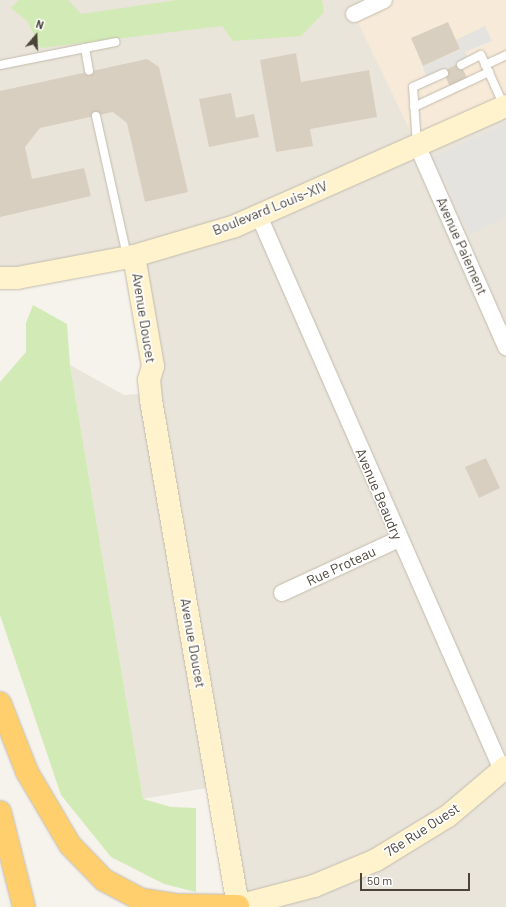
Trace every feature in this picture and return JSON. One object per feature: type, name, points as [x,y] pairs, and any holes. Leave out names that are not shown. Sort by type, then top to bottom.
[{"type":"highway","points":[[0,703],[26,772],[70,845],[104,880],[139,899],[176,906],[237,907]]},
{"type":"highway","points":[[0,812],[24,907]]},
{"type":"street","points":[[354,14],[384,0]]},
{"type":"street","name":"Boulevard Louis-XIV","points":[[0,278],[18,278],[127,257],[259,216],[505,107]]},
{"type":"street","name":"Avenue Paiement","points":[[417,146],[506,347]]},
{"type":"street","name":"Avenue Beaudry","points":[[259,216],[399,539],[504,768]]},
{"type":"street","name":"Avenue Doucet","points":[[127,257],[153,366],[149,380],[237,907]]},
{"type":"street","name":"Rue Proteau","points":[[282,593],[399,539]]},
{"type":"street","name":"76e Rue Ouest","points":[[237,907],[314,886],[376,860],[448,816],[504,768]]},
{"type":"lane","points":[[0,65],[115,42]]},
{"type":"lane","points":[[84,48],[89,71]]},
{"type":"lane","points":[[461,65],[481,54],[505,107]]},
{"type":"lane","points":[[414,107],[487,69],[506,55]]},
{"type":"lane","points":[[417,146],[412,87],[444,73]]},
{"type":"lane","points":[[96,116],[127,257]]},
{"type":"shaded area","points":[[0,0],[384,0],[506,106],[506,907],[238,907],[218,786],[143,799],[70,365],[124,395],[153,393],[134,256],[0,279]]},
{"type":"shaded area","points":[[384,0],[506,0],[506,106],[417,145],[354,14]]},
{"type":"shaded area","points":[[485,26],[492,41],[465,52],[469,59],[426,78],[423,66],[460,50],[456,40]]},
{"type":"shaded area","points":[[506,123],[506,217],[469,235],[446,182],[428,191],[416,165]]},
{"type":"green space","points":[[19,0],[68,0],[81,14],[177,0],[322,0],[324,12],[301,36],[233,41],[222,26],[41,48],[27,21],[11,8]]},
{"type":"green space","points":[[33,305],[67,324],[70,365],[143,799],[171,807],[196,808],[196,892],[164,884],[111,857],[61,795],[0,615],[0,382],[26,352],[26,323]]},
{"type":"building","points":[[448,22],[460,49],[423,66],[411,38]]},
{"type":"building","points":[[296,53],[301,82],[369,70],[377,117],[310,129],[313,146],[276,152],[260,60]]},
{"type":"building","points":[[147,59],[159,67],[188,192],[145,202],[127,123],[113,112],[40,128],[25,147],[32,179],[84,168],[91,196],[0,217],[0,91]]},
{"type":"building","points":[[460,63],[467,78],[450,87],[443,71]]},
{"type":"building","points":[[231,93],[236,118],[254,114],[259,137],[209,147],[199,99]]},
{"type":"building","points":[[486,458],[500,488],[479,498],[465,467]]}]
